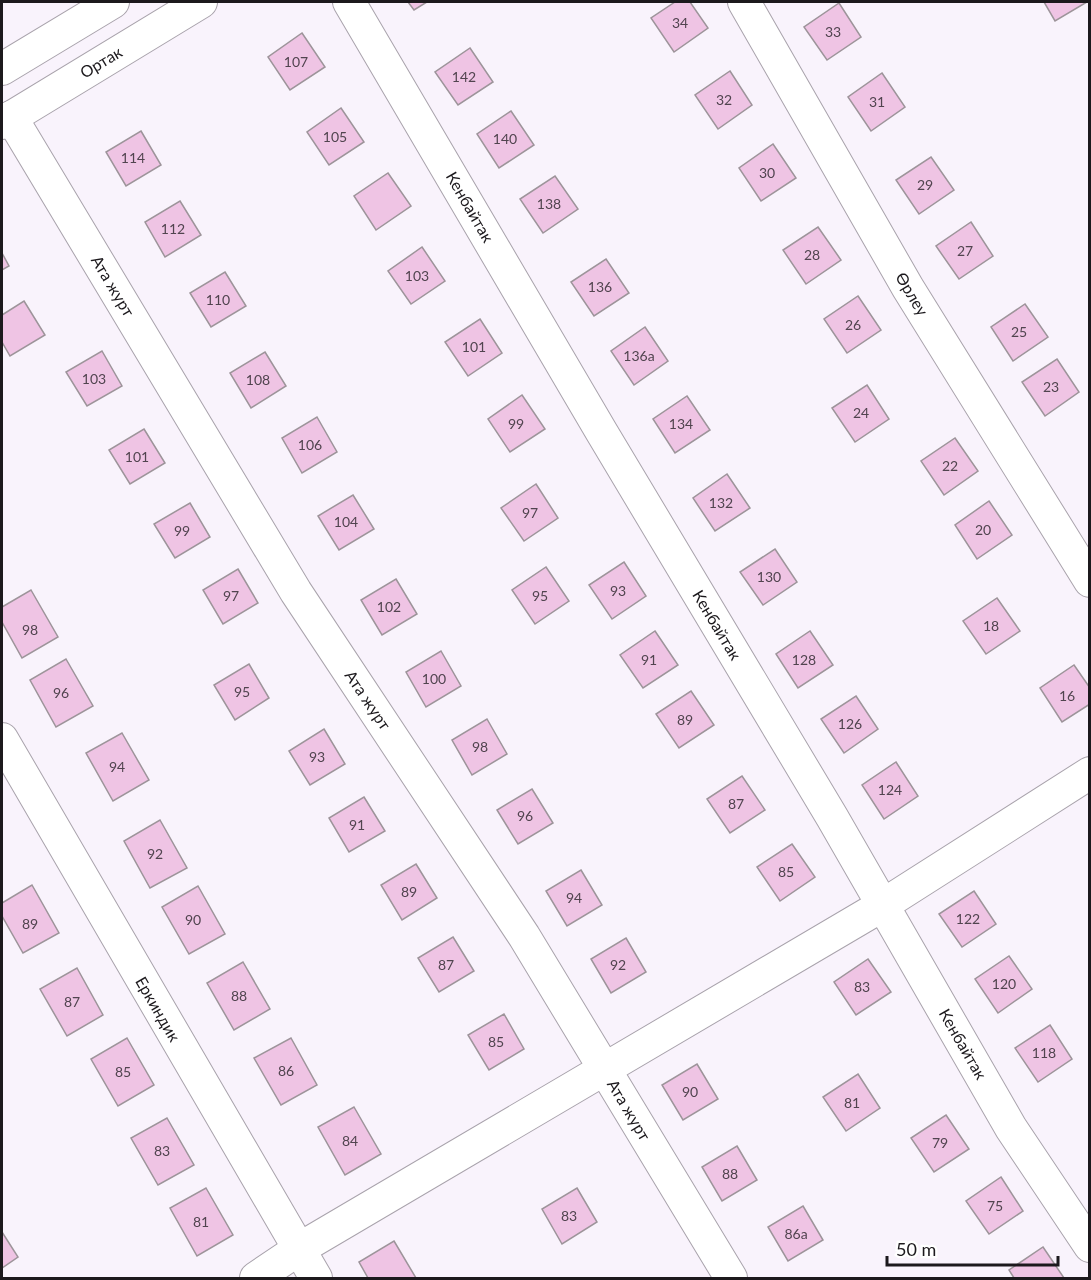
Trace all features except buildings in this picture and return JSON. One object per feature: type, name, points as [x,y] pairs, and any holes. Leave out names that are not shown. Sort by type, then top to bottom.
[{"type":"street","points":[[2,69],[114,2]]},
{"type":"street","name":"Ортак","points":[[6,120],[201,2]]},
{"type":"street","name":"Кенбайтак","points":[[350,2],[607,442],[832,817],[1011,1128],[1089,1246]]},
{"type":"street","name":"Өрлеу","points":[[744,2],[908,288],[1089,581]]},
{"type":"street","name":"Ата журт","points":[[6,120],[296,592],[524,936],[731,1278]]},
{"type":"street","name":"Еркиндик","points":[[2,739],[316,1278]]},
{"type":"street","points":[[256,1278],[299,1249],[883,905],[1089,773]]}]
